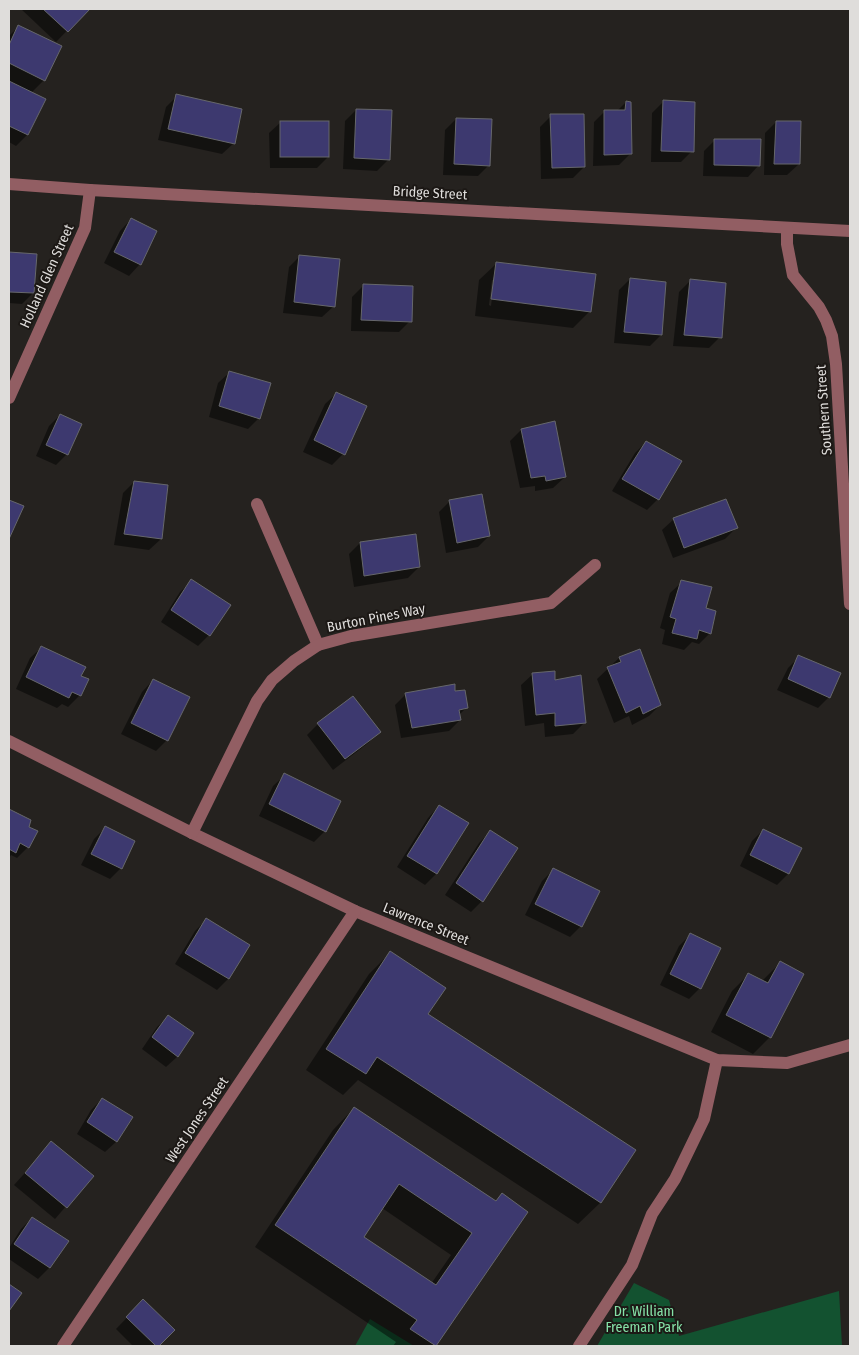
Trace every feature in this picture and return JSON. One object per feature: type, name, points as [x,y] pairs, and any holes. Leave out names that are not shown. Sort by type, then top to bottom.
[{"type":"street","name":"Bridge Street","points":[[9,184],[850,231]]},
{"type":"street","name":"Holland Glen Street","points":[[9,398],[85,228],[90,190]]},
{"type":"street","name":"Southern Street","points":[[787,228],[787,244],[793,276],[819,306],[832,336],[836,364],[850,604]]},
{"type":"street","points":[[257,504],[318,644]]},
{"type":"street","name":"Burton Pines Way","points":[[192,833],[257,701],[272,680],[294,660],[318,644],[351,636],[551,604],[595,565]]},
{"type":"street","name":"Lawrence Street","points":[[9,741],[192,833],[356,911],[717,1060],[787,1063],[850,1045]]},
{"type":"street","name":"West Jones Street","points":[[63,1346],[356,911]]},
{"type":"street","points":[[578,1346],[608,1304],[632,1265],[652,1214],[680,1170],[704,1118],[717,1060]]},
{"type":"green space","name":"Dr. William Freeman Park","points":[[634,1283],[669,1300],[679,1336],[839,1291],[842,1346],[597,1346]]},
{"type":"green space","points":[[370,1319],[414,1346],[355,1346]]},
{"type":"building","points":[[43,9],[90,9],[68,32]]},
{"type":"building","points":[[18,25],[62,46],[45,81],[9,63],[9,45]]},
{"type":"building","points":[[9,81],[46,99],[28,135],[9,126]]},
{"type":"building","points":[[176,94],[242,109],[235,144],[168,129]]},
{"type":"building","points":[[663,100],[695,102],[694,152],[661,151]]},
{"type":"building","points":[[626,101],[631,102],[632,154],[604,155],[604,110],[625,110]]},
{"type":"building","points":[[356,109],[392,110],[390,160],[354,158]]},
{"type":"building","points":[[550,114],[584,114],[585,167],[552,168]]},
{"type":"building","points":[[456,118],[492,119],[490,166],[454,164]]},
{"type":"building","points":[[280,121],[329,121],[329,157],[280,157]]},
{"type":"building","points":[[776,121],[801,121],[800,164],[774,164]]},
{"type":"building","points":[[714,139],[761,139],[760,166],[714,165]]},
{"type":"building","points":[[131,218],[157,231],[141,265],[114,252]]},
{"type":"building","points":[[9,252],[37,254],[34,293],[9,292]]},
{"type":"building","points":[[299,255],[340,259],[335,307],[294,302]]},
{"type":"building","points":[[496,262],[596,274],[591,312],[491,299]]},
{"type":"building","points":[[630,278],[666,282],[662,335],[624,332]]},
{"type":"building","points":[[690,279],[726,283],[722,338],[684,335]]},
{"type":"building","points":[[363,284],[413,286],[412,322],[361,320]]},
{"type":"building","points":[[229,371],[271,383],[260,419],[219,406]]},
{"type":"building","points":[[336,392],[367,406],[345,455],[314,440]]},
{"type":"building","points":[[60,414],[82,424],[68,455],[46,445]]},
{"type":"building","points":[[555,421],[566,477],[546,481],[545,476],[531,478],[521,429]]},
{"type":"building","points":[[646,441],[682,461],[659,500],[622,479]]},
{"type":"building","points":[[134,481],[168,485],[162,539],[124,534]]},
{"type":"building","points":[[482,494],[490,536],[457,543],[449,500]]},
{"type":"building","points":[[726,499],[738,528],[684,548],[673,518]]},
{"type":"building","points":[[9,500],[24,506],[9,539]]},
{"type":"building","points":[[416,534],[420,567],[364,576],[360,542]]},
{"type":"building","points":[[191,579],[231,605],[210,636],[171,610]]},
{"type":"building","points":[[681,580],[712,587],[706,608],[716,611],[711,634],[699,630],[697,639],[672,633],[676,619],[670,617]]},
{"type":"building","points":[[41,646],[86,667],[81,676],[89,679],[81,696],[72,692],[69,698],[26,677]]},
{"type":"building","points":[[640,649],[661,705],[643,714],[640,706],[626,713],[607,667],[621,662],[619,657]]},
{"type":"building","points":[[798,655],[841,673],[830,698],[788,679]]},
{"type":"building","points":[[555,671],[555,680],[581,675],[586,723],[555,726],[555,713],[536,715],[532,673]]},
{"type":"building","points":[[153,679],[190,697],[168,741],[131,723]]},
{"type":"building","points":[[455,684],[455,691],[465,690],[468,708],[459,710],[461,720],[412,728],[405,693]]},
{"type":"building","points":[[353,696],[381,732],[345,759],[317,723]]},
{"type":"building","points":[[284,773],[341,801],[326,832],[269,804]]},
{"type":"building","points":[[439,805],[469,823],[437,874],[407,856]]},
{"type":"building","points":[[9,809],[31,820],[29,827],[38,831],[29,848],[20,843],[16,853],[9,849]]},
{"type":"building","points":[[105,826],[135,841],[122,869],[91,854]]},
{"type":"building","points":[[763,829],[802,848],[789,874],[750,855]]},
{"type":"building","points":[[490,830],[518,848],[483,902],[456,883]]},
{"type":"building","points":[[553,868],[600,891],[582,927],[535,904]]},
{"type":"building","points":[[206,918],[250,945],[229,979],[185,953]]},
{"type":"building","points":[[690,933],[721,948],[701,989],[670,974]]},
{"type":"building","points":[[390,951],[446,988],[428,1014],[636,1150],[601,1203],[377,1057],[366,1074],[326,1049]]},
{"type":"building","points":[[780,961],[804,974],[771,1038],[726,1015],[748,973],[768,983]]},
{"type":"building","points":[[168,1015],[194,1033],[178,1057],[152,1037]]},
{"type":"building","points":[[102,1098],[133,1117],[117,1142],[87,1122]]},
{"type":"building","points":[[354,1107],[496,1201],[502,1193],[528,1212],[436,1346],[410,1329],[417,1320],[275,1225]],"holes":[[[399,1184],[472,1233],[436,1285],[364,1237]]]},
{"type":"building","points":[[51,1141],[94,1176],[67,1208],[25,1173]]},
{"type":"building","points":[[32,1217],[69,1241],[50,1268],[14,1244]]},
{"type":"building","points":[[9,1284],[22,1293],[9,1311]]},
{"type":"building","points":[[143,1299],[175,1330],[159,1346],[156,1346],[126,1317]]}]
